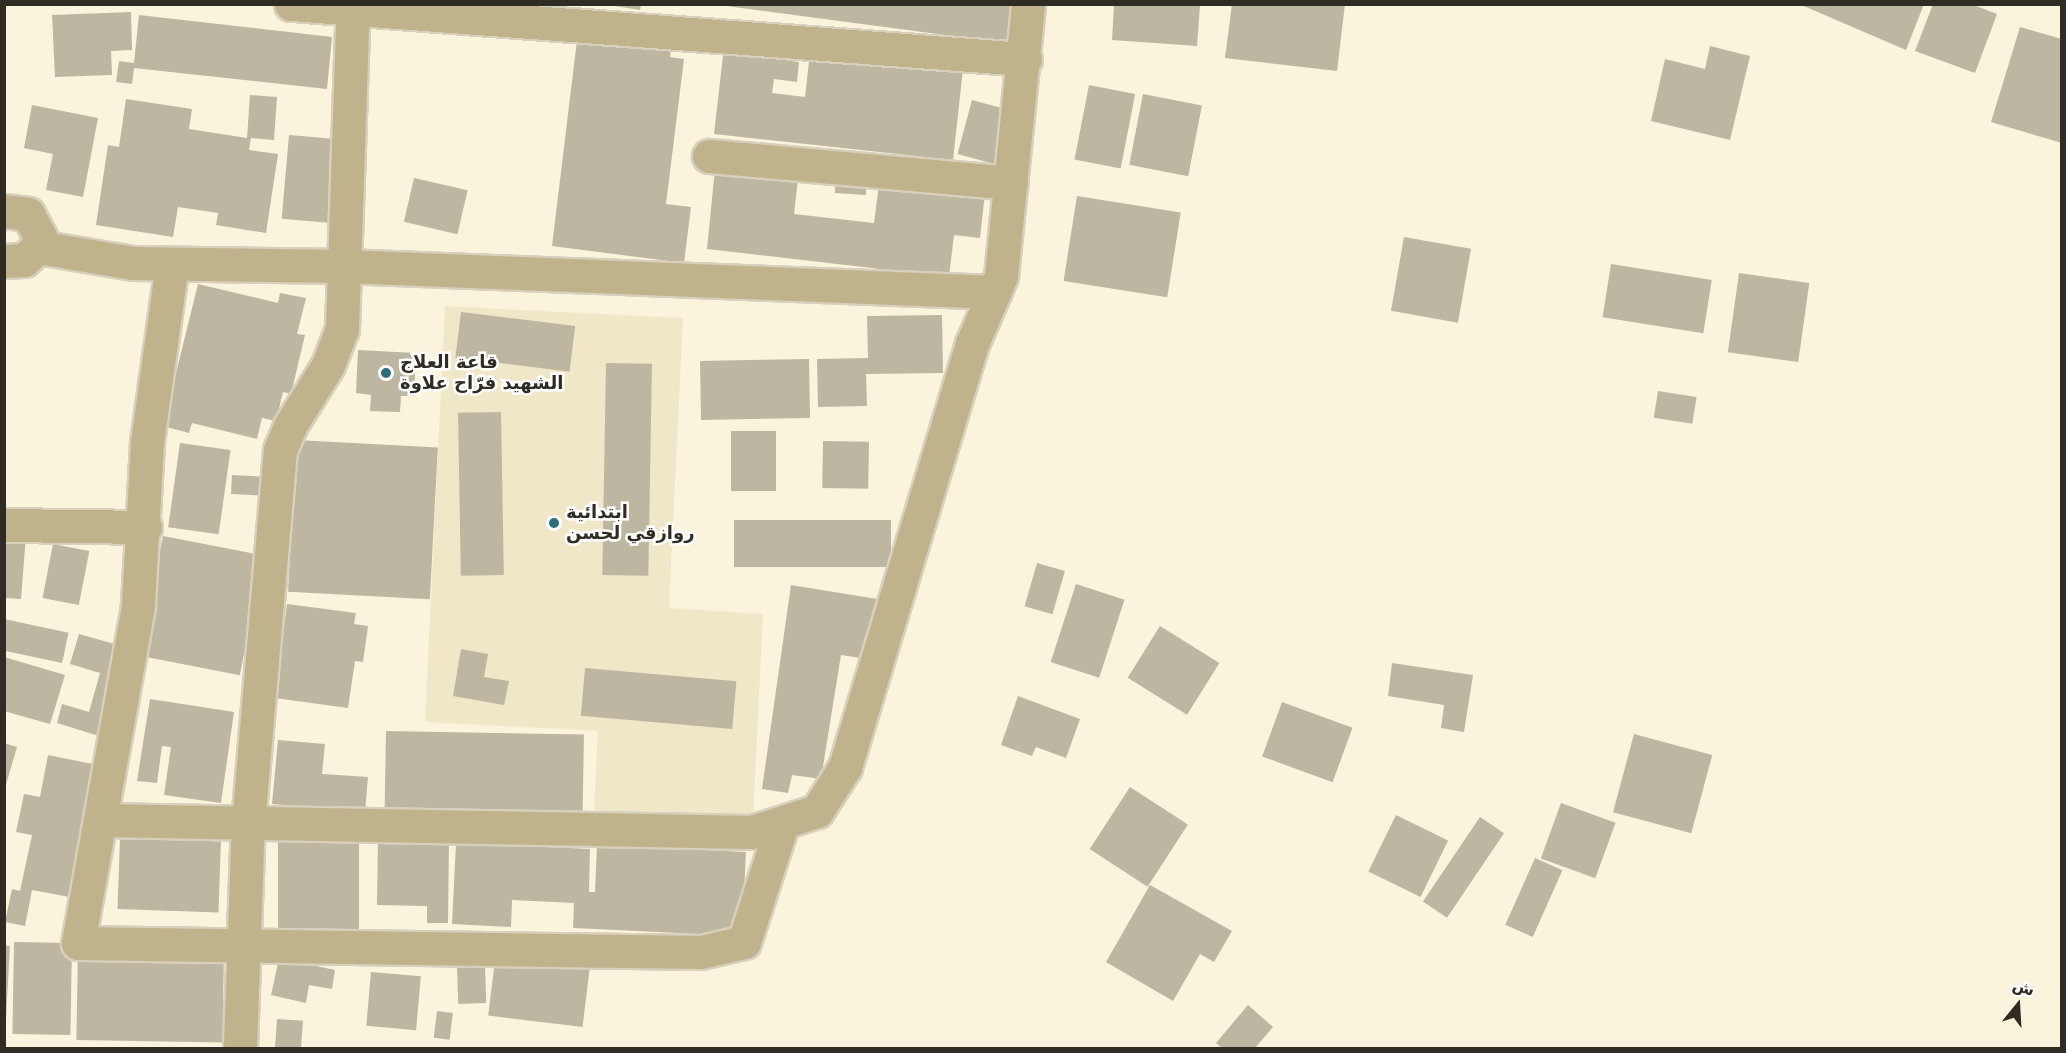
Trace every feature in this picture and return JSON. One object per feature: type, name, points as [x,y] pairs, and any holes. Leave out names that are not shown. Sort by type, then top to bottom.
[{"type":"street","points":[[291,4],[353,6],[1025,58]]},
{"type":"street","points":[[100,820],[752,832],[817,811],[845,767],[972,344],[1001,276],[1025,58],[1028,4]]},
{"type":"street","points":[[240,1048],[248,823],[280,450],[290,426],[328,365],[342,329],[353,6]]},
{"type":"street","points":[[709,156],[1011,183]]},
{"type":"street","points":[[6,205],[34,220],[38,246]]},
{"type":"street","points":[[38,246],[133,263],[344,266],[994,292]]},
{"type":"street","points":[[4,261],[24,260],[38,246]]},
{"type":"street","points":[[172,264],[147,443],[145,528],[138,606],[78,943],[701,952],[744,942],[782,824]]},
{"type":"street","points":[[4,525],[145,528]]},
{"type":"shaded area","name":"ابتدائية روازقي لحسن","points":[[445,306],[683,318],[669,608],[763,614],[753,820],[594,812],[598,731],[425,722]]},
{"type":"building","points":[[602,4],[641,4],[640,10]]},
{"type":"building","points":[[711,4],[1018,4],[1013,44]]},
{"type":"building","points":[[1232,4],[1345,4],[1337,71],[1225,58]]},
{"type":"building","points":[[1799,4],[1924,4],[1906,50]]},
{"type":"building","points":[[1933,4],[1971,4],[1997,14],[1975,73],[1915,51]]},
{"type":"building","points":[[1114,5],[1200,5],[1197,46],[1112,40]]},
{"type":"building","points":[[131,12],[132,50],[111,51],[112,75],[55,77],[52,15]]},
{"type":"building","points":[[139,15],[332,37],[327,89],[134,68],[132,84],[116,82],[119,61],[134,63]]},
{"type":"building","points":[[2020,27],[2062,39],[2062,143],[1991,122]]},
{"type":"building","points":[[578,32],[672,44],[670,57],[684,59],[666,204],[691,207],[684,263],[552,246]]},
{"type":"building","points":[[725,38],[771,43],[770,58],[799,62],[797,82],[774,79],[772,93],[805,97],[810,52],[963,69],[953,160],[714,134]]},
{"type":"building","points":[[1710,46],[1750,56],[1730,140],[1651,121],[1665,59],[1705,69]]},
{"type":"building","points":[[1089,85],[1135,94],[1121,169],[1074,160]]},
{"type":"building","points":[[1143,94],[1202,105],[1188,176],[1129,165]]},
{"type":"building","points":[[250,95],[277,97],[274,140],[251,138],[249,150],[278,154],[266,233],[216,225],[218,213],[178,207],[173,237],[96,225],[108,145],[119,147],[126,99],[192,109],[189,129],[247,138]]},
{"type":"building","points":[[972,100],[1014,111],[999,165],[958,154]]},
{"type":"building","points":[[32,105],[98,118],[83,197],[46,190],[53,154],[24,148]]},
{"type":"building","points":[[289,135],[336,139],[329,223],[282,219]]},
{"type":"building","points":[[715,169],[798,179],[794,214],[874,223],[880,176],[986,184],[980,238],[954,235],[949,277],[707,249]]},
{"type":"building","points":[[836,177],[867,179],[866,195],[835,193]]},
{"type":"building","points":[[414,178],[468,190],[457,234],[404,222]]},
{"type":"building","points":[[1077,196],[1181,212],[1167,297],[1064,281]]},
{"type":"building","points":[[1404,237],[1471,249],[1458,323],[1391,311]]},
{"type":"building","points":[[1611,264],[1712,280],[1703,333],[1603,317]]},
{"type":"building","points":[[1739,273],[1809,283],[1798,362],[1728,352]]},
{"type":"building","points":[[198,284],[278,303],[280,293],[306,298],[297,334],[305,335],[291,394],[283,392],[276,421],[262,418],[257,439],[192,423],[189,433],[163,426]]},
{"type":"building","points":[[461,312],[575,326],[570,372],[455,358]]},
{"type":"building","points":[[942,315],[943,373],[866,374],[867,406],[818,407],[817,359],[868,358],[867,316]]},
{"type":"building","name":"قاعة العلاج الشهيد فرّاح علاوة","points":[[358,350],[416,353],[414,396],[401,396],[400,412],[370,411],[371,395],[356,393]]},
{"type":"building","points":[[809,359],[810,418],[701,420],[700,361]]},
{"type":"building","points":[[606,363],[652,364],[648,576],[602,575]]},
{"type":"building","points":[[1658,391],[1697,397],[1692,424],[1654,418]]},
{"type":"building","points":[[501,412],[504,575],[461,576],[458,413]]},
{"type":"building","points":[[731,431],[776,431],[776,491],[731,491]]},
{"type":"building","points":[[296,440],[438,447],[430,599],[288,592]]},
{"type":"building","points":[[823,441],[869,442],[868,489],[822,488]]},
{"type":"building","points":[[180,443],[231,450],[219,534],[168,527]]},
{"type":"building","points":[[232,475],[272,477],[271,496],[231,494]]},
{"type":"building","points":[[734,520],[891,520],[891,567],[734,567]]},
{"type":"building","points":[[4,533],[26,535],[21,599],[4,598]]},
{"type":"building","points":[[163,536],[263,555],[240,675],[140,656]]},
{"type":"building","points":[[53,544],[89,551],[79,605],[43,598]]},
{"type":"building","points":[[1037,563],[1065,571],[1052,614],[1025,606]]},
{"type":"building","points":[[1076,584],[1125,600],[1099,678],[1051,662]]},
{"type":"building","points":[[791,585],[877,599],[867,659],[841,655],[821,779],[792,775],[788,793],[762,789]]},
{"type":"building","points":[[287,604],[356,613],[354,624],[368,626],[363,662],[355,661],[348,708],[275,698]]},
{"type":"building","points":[[4,619],[69,633],[62,663],[4,651]]},
{"type":"building","points":[[1160,626],[1219,663],[1187,715],[1128,678]]},
{"type":"building","points":[[79,634],[125,647],[99,736],[57,723],[62,704],[89,712],[100,673],[70,664]]},
{"type":"building","points":[[461,649],[488,654],[484,677],[509,681],[504,705],[453,696]]},
{"type":"building","points":[[4,657],[65,675],[50,724],[4,711]]},
{"type":"building","points":[[1392,663],[1473,675],[1464,732],[1441,728],[1444,705],[1388,696]]},
{"type":"building","points":[[585,668],[736,681],[732,729],[581,716]]},
{"type":"building","points":[[1018,696],[1080,719],[1066,758],[1036,747],[1032,756],[1001,745]]},
{"type":"building","points":[[150,699],[234,712],[221,803],[164,795],[171,747],[162,746],[157,783],[137,781]]},
{"type":"building","points":[[1282,702],[1352,728],[1333,782],[1262,757]]},
{"type":"building","points":[[386,731],[584,734],[583,818],[385,815]]},
{"type":"building","points":[[1634,734],[1712,755],[1691,833],[1613,812]]},
{"type":"building","points":[[278,740],[325,744],[322,774],[368,777],[365,812],[272,804]]},
{"type":"building","points":[[4,743],[17,747],[5,788],[4,788]]},
{"type":"building","points":[[48,755],[107,767],[80,899],[32,890],[25,926],[5,922],[12,889],[20,891],[32,835],[16,832],[24,794],[40,797]]},
{"type":"building","points":[[1130,787],[1188,825],[1148,887],[1090,849]]},
{"type":"building","points":[[1561,803],[1616,823],[1595,878],[1541,858]]},
{"type":"building","points":[[1396,815],[1448,840],[1421,897],[1368,872]]},
{"type":"building","points":[[1480,817],[1504,833],[1447,918],[1423,902]]},
{"type":"building","points":[[278,830],[359,830],[359,930],[278,930]]},
{"type":"building","points":[[120,838],[221,842],[218,912],[118,909]]},
{"type":"building","points":[[378,838],[449,839],[448,923],[427,923],[427,906],[377,905]]},
{"type":"building","points":[[456,843],[590,849],[589,892],[595,892],[597,845],[746,852],[742,936],[573,928],[574,903],[512,900],[511,927],[452,924]]},
{"type":"building","points":[[1535,858],[1562,870],[1533,937],[1505,925]]},
{"type":"building","points":[[1150,885],[1232,931],[1214,962],[1200,954],[1173,1001],[1106,962]]},
{"type":"building","points":[[14,942],[72,943],[70,1035],[12,1034]]},
{"type":"building","points":[[4,945],[10,946],[6,1019],[4,1019]]},
{"type":"building","points":[[78,949],[224,952],[222,1043],[76,1040]]},
{"type":"building","points":[[496,952],[590,964],[582,1027],[488,1016]]},
{"type":"building","points":[[279,958],[335,970],[332,989],[309,985],[306,1003],[271,995]]},
{"type":"building","points":[[485,967],[486,1003],[458,1004],[457,968]]},
{"type":"building","points":[[371,972],[421,976],[416,1030],[366,1026]]},
{"type":"building","points":[[1248,1005],[1273,1027],[1255,1048],[1222,1048],[1216,1043]]},
{"type":"building","points":[[437,1011],[453,1013],[450,1040],[434,1038]]},
{"type":"building","points":[[277,1019],[303,1021],[301,1048],[275,1048]]},
{"type":"place","name":"قاعة العلاج الشهيد فرّاح علاوة","points":[[386,373]]},
{"type":"place","name":"ابتدائية روازقي لحسن","points":[[554,523]]}]
